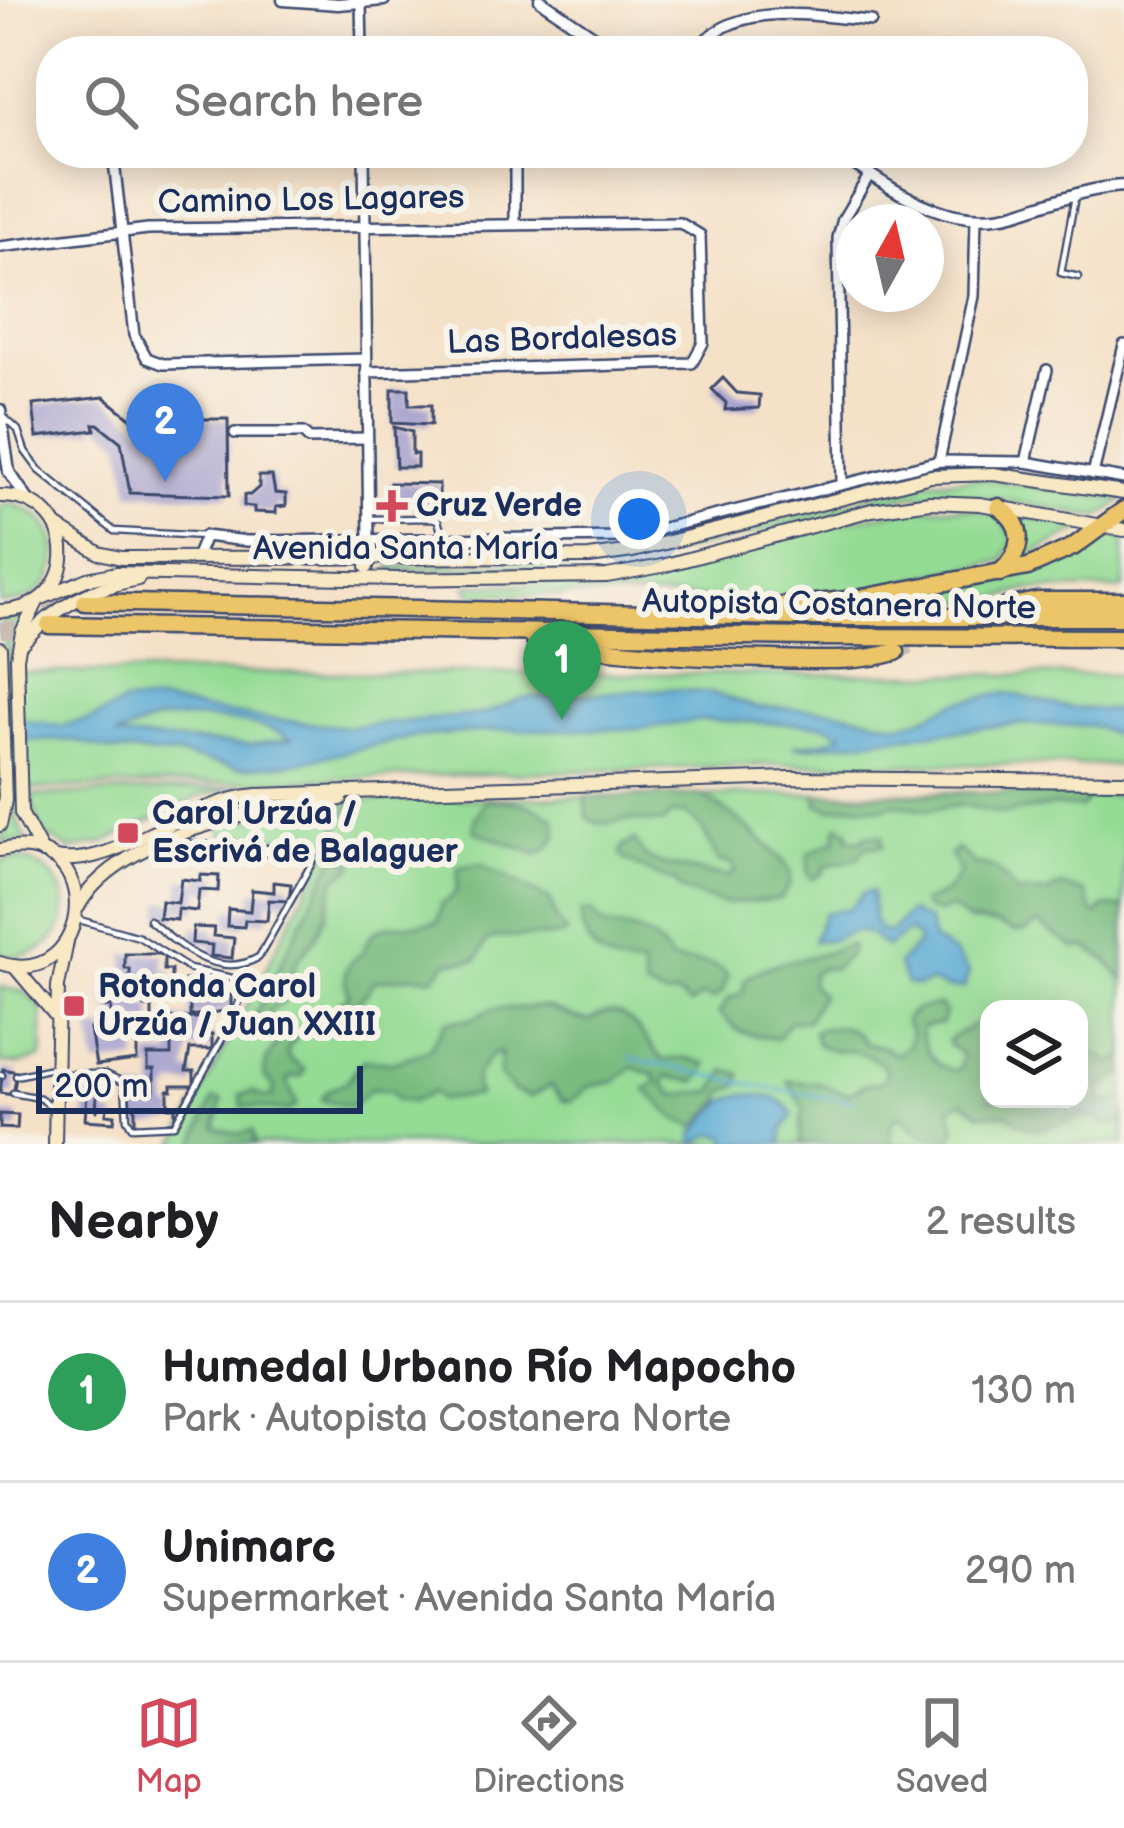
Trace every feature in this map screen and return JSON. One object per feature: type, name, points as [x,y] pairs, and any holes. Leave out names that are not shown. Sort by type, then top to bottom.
[{"type":"highway","points":[[999,507],[1014,520],[1020,537],[1016,555],[999,574]]},
{"type":"highway","points":[[649,614],[839,601],[999,574],[1054,557],[1124,510]]},
{"type":"highway","points":[[1006,607],[1037,601],[1124,601]]},
{"type":"highway","name":"Autopista Costanera Norte","points":[[85,602],[649,614],[1124,617]]},
{"type":"highway","name":"Autopista Costanera Norte","points":[[50,626],[1124,638]]},
{"type":"highway","points":[[486,630],[662,656],[848,660],[896,652]]},
{"type":"main road","name":"Avenida Santa María","points":[[28,500],[56,526],[109,556],[371,560],[610,555],[868,489],[951,474],[1010,475],[1124,493]]},
{"type":"main road","points":[[0,496],[28,500]]},
{"type":"main road","name":"Avenida Santa María","points":[[0,611],[15,610],[102,575],[626,574],[872,510],[944,502],[1124,530]]},
{"type":"main road","points":[[0,825],[12,655],[62,565],[56,526]]},
{"type":"main road","points":[[339,578],[364,570],[371,560],[369,541]]},
{"type":"main road","points":[[343,560],[369,541]]},
{"type":"main road","points":[[77,913],[74,884],[23,822],[12,655],[38,626],[87,592],[162,573]]},
{"type":"main road","points":[[0,648],[12,655]]},
{"type":"main road","points":[[0,850],[16,847],[74,861],[109,852],[204,806],[257,794],[790,778],[1124,781]]},
{"type":"main road","points":[[55,1144],[58,986],[67,940],[96,881],[156,845],[215,824],[290,806],[382,793]]},
{"type":"main road","points":[[204,806],[215,824]]},
{"type":"main road","points":[[6,966],[38,962],[67,940]]},
{"type":"main road","points":[[6,966],[58,1018]]},
{"type":"street","points":[[283,0],[384,0]]},
{"type":"street","points":[[541,0],[593,36]]},
{"type":"street","points":[[361,3],[362,36]]},
{"type":"street","points":[[707,36],[719,23],[749,12],[871,21]]},
{"type":"street","points":[[114,168],[135,341],[152,361],[366,358]]},
{"type":"street","points":[[364,168],[369,541]]},
{"type":"street","points":[[514,224],[515,168]]},
{"type":"street","points":[[861,168],[932,209],[976,218],[1009,215],[1076,194],[1124,186]]},
{"type":"street","points":[[842,482],[838,238],[870,174]]},
{"type":"street","points":[[939,461],[974,296],[976,218]]},
{"type":"street","name":"Camino Los Lagares","points":[[0,248],[120,231],[680,223],[695,229]]},
{"type":"street","name":"Las Bordalesas","points":[[366,373],[692,363],[703,344],[702,242],[695,229]]},
{"type":"street","points":[[1093,474],[1124,345]]},
{"type":"street","points":[[1026,462],[1047,370]]},
{"type":"street","points":[[0,412],[11,477],[28,500]]},
{"type":"street","points":[[235,433],[367,438]]},
{"type":"street","name":"Avenida Santa María","points":[[208,536],[247,541],[627,537],[939,461],[1026,462],[1124,479]]},
{"type":"street","name":"Avenida Santa María","points":[[196,558],[208,536]]},
{"type":"street","name":"Avenida Santa María","points":[[208,536],[224,559]]},
{"type":"street","points":[[215,824],[225,848]]},
{"type":"street","points":[[156,845],[310,853]]},
{"type":"lane","points":[[1076,194],[1061,273],[1079,277]]},
{"type":"lane","points":[[0,412],[18,430],[39,470],[114,530],[208,536]]},
{"type":"lane","points":[[4,440],[18,430]]},
{"type":"lane","points":[[368,518],[432,518],[438,520],[443,541]]},
{"type":"lane","points":[[149,920],[192,956],[233,966],[252,962],[312,863],[310,853]]},
{"type":"lane","points":[[16,1076],[58,1070],[115,1076],[125,1083],[127,1119],[132,1127],[168,1128],[179,1120],[243,992],[232,977],[189,969],[139,937],[77,913]]},
{"type":"lane","points":[[13,1093],[40,1098],[56,1110]]},
{"type":"green space","points":[[978,478],[1124,500],[1098,517],[977,496],[913,495],[634,563],[545,570],[390,571],[390,566],[610,562],[932,481]]},
{"type":"green space","points":[[0,505],[32,512],[46,525],[56,559],[40,590],[23,600],[0,603]]},
{"type":"green space","points":[[942,507],[984,511],[1000,520],[1013,539],[1003,561],[885,589],[804,599],[470,594],[467,585],[630,578],[833,524]]},
{"type":"green space","points":[[1020,517],[1080,530],[1024,558],[1027,535]]},
{"type":"green space","points":[[1105,532],[1124,535],[1124,589],[1027,590],[984,602],[878,602],[1012,577]]},
{"type":"green space","points":[[23,618],[10,641],[11,672],[1124,675],[1124,765],[795,764],[16,790],[17,820],[27,841],[4,842],[1,839],[12,812],[0,673],[8,671],[0,621]]},
{"type":"green space","points":[[245,787],[203,795],[103,843],[70,850],[43,833],[29,796]]},
{"type":"green space","points":[[966,792],[1124,796],[1124,1144],[175,1144],[353,800]]},
{"type":"green space","points":[[1084,792],[1088,799],[1081,808],[1055,806],[1002,814],[963,805],[928,810],[894,804],[831,809],[818,804],[817,794]]},
{"type":"green space","points":[[699,795],[749,829],[785,864],[791,879],[780,899],[724,904],[681,890],[674,881],[620,855],[623,846],[634,840],[646,857],[664,865],[729,877],[735,871],[731,863],[719,862],[702,828],[685,813],[670,815],[664,822],[605,823],[587,817],[586,797]]},
{"type":"green space","points":[[350,800],[325,851],[318,841],[241,835],[239,843],[223,837],[221,825]]},
{"type":"green space","points":[[486,800],[538,809],[555,819],[557,836],[537,854],[474,831]]},
{"type":"green space","points":[[837,825],[848,830],[849,838],[860,841],[866,835],[882,836],[883,846],[866,847],[856,859],[825,866],[813,879],[808,874],[808,854],[835,840]]},
{"type":"green space","points":[[957,849],[976,865],[999,872],[1015,892],[1046,893],[1060,886],[1085,892],[1092,911],[1098,914],[1103,907],[1124,907],[1124,981],[1106,960],[1086,947],[1075,948],[1038,923],[1014,932],[968,921],[950,908],[939,913],[926,909],[922,903],[946,892],[960,872],[950,855]]},
{"type":"green space","points":[[335,856],[353,861],[354,866],[336,878],[326,915],[296,962],[284,1002],[272,1009],[253,1040],[243,1038]]},
{"type":"green space","points":[[19,858],[41,867],[56,881],[64,898],[64,915],[58,932],[46,945],[28,954],[4,956],[0,954],[0,861]]},
{"type":"green space","points":[[480,864],[550,900],[567,933],[492,938],[477,960],[448,962],[433,978],[374,981],[355,1005],[340,1011],[338,1005],[349,995],[348,966],[363,953],[374,933],[393,925],[438,921],[442,903],[457,888],[458,867]]},
{"type":"green space","points":[[581,912],[592,912],[603,926],[650,938],[671,960],[716,966],[728,976],[721,994],[710,999],[704,995],[690,1005],[678,995],[665,997],[645,988],[642,966],[607,960],[591,946]]},
{"type":"green space","points":[[851,945],[851,953],[833,969],[821,968],[812,974],[811,983],[821,995],[807,1021],[790,1021],[777,1039],[740,1032],[719,1013],[728,999],[743,992],[745,980],[763,969]]},
{"type":"green space","points":[[0,987],[25,992],[41,1008],[40,1058],[0,1063]]},
{"type":"green space","points":[[940,1005],[945,1014],[941,1024],[921,1027],[927,1051],[951,1069],[959,1070],[963,1055],[948,1040],[980,1021],[980,1108],[1088,1108],[1088,1052],[1112,1063],[1124,1056],[1124,1071],[1101,1089],[1100,1101],[1111,1103],[1124,1096],[1124,1121],[1107,1125],[1087,1115],[1037,1129],[1008,1114],[981,1114],[963,1101],[950,1107],[956,1129],[951,1139],[924,1136],[902,1117],[895,1118],[891,1126],[891,1144],[801,1144],[804,1108],[788,1081],[817,1083],[849,1094],[864,1084],[880,1083],[886,1076],[885,1067],[875,1059],[817,1044],[814,1031],[843,1027],[865,1044],[896,1055],[909,1045],[911,1032],[905,1021],[920,1008]]},
{"type":"green space","points":[[542,1007],[590,1021],[602,1014],[623,1016],[663,1060],[687,1058],[708,1064],[697,1082],[667,1076],[664,1082],[674,1095],[714,1091],[726,1070],[741,1074],[739,1084],[723,1093],[723,1099],[695,1127],[675,1118],[646,1090],[657,1082],[655,1075],[632,1067],[615,1082],[590,1086],[572,1101],[563,1101],[551,1085],[530,1097],[514,1091],[499,1075],[501,1053],[493,1054],[478,1072],[478,1095],[439,1100],[433,1092],[412,1102],[397,1100],[391,1091],[371,1089],[351,1107],[322,1100],[327,1091],[347,1081],[363,1060],[393,1062],[428,1051],[446,1022],[471,1019],[492,1009]]},
{"type":"green space","points":[[286,1027],[297,1037],[287,1050],[290,1059],[305,1070],[287,1082],[297,1105],[287,1111],[242,1106],[241,1095],[273,1096],[274,1086],[264,1077],[266,1061]]},
{"type":"green space","points":[[213,1099],[222,1100],[216,1128],[240,1134],[252,1131],[255,1144],[198,1144]]},
{"type":"water","points":[[668,689],[712,693],[755,707],[832,710],[898,724],[957,702],[1006,693],[1071,708],[1124,711],[1124,739],[1094,726],[1019,724],[805,747],[793,746],[843,734],[824,725],[704,720],[640,729],[499,730],[413,737],[290,764],[238,768],[178,755],[113,751],[72,740],[0,741],[0,716],[60,726],[92,719],[124,703],[158,702],[347,727],[484,714],[523,698]],"holes":[[[158,720],[245,723],[291,739],[249,745],[115,737]]]},
{"type":"water","points":[[872,891],[874,920],[882,932],[891,932],[909,912],[929,921],[932,939],[955,954],[969,972],[964,988],[931,982],[906,984],[898,964],[918,944],[908,931],[886,947],[856,930],[832,940],[813,941],[824,913],[850,908],[863,893]]},
{"type":"water","points":[[747,1094],[774,1098],[789,1108],[793,1115],[783,1130],[782,1144],[729,1144],[726,1136],[713,1134],[694,1144],[694,1134],[717,1108]]},
{"type":"building","points":[[723,378],[737,393],[760,395],[759,408],[725,410],[726,403],[712,389]]},
{"type":"building","points":[[392,389],[409,389],[409,405],[431,405],[431,425],[392,423]]},
{"type":"building","points":[[104,397],[143,428],[147,428],[146,419],[228,419],[229,496],[130,493],[121,442],[98,424],[95,430],[37,437],[33,405]]},
{"type":"building","points":[[394,427],[412,432],[417,467],[396,467]]},
{"type":"building","points":[[259,476],[272,476],[275,493],[286,494],[286,506],[276,507],[276,513],[254,512],[254,507],[244,506],[244,495],[259,487]]},
{"type":"building","points":[[390,483],[439,484],[439,508],[390,507]]},
{"type":"building","points":[[200,875],[219,876],[218,891],[199,890],[197,911],[178,909],[177,920],[159,918],[161,901],[178,903],[181,879],[200,881]]},
{"type":"building","points":[[274,882],[291,884],[289,901],[269,900],[267,921],[245,920],[244,927],[227,926],[228,909],[250,911],[252,890],[274,892]]},
{"type":"building","points":[[193,927],[214,928],[213,936],[234,938],[232,958],[211,956],[212,945],[192,943]]},
{"type":"building","points":[[125,954],[164,954],[171,985],[149,985],[145,1007],[152,1007],[152,1022],[130,1023],[130,1044],[137,1044],[137,1060],[96,1065],[90,1029],[111,1029],[105,991],[130,991]]},
{"type":"building","points":[[224,979],[231,1010],[190,1016],[185,980]]},
{"type":"building","points":[[166,1018],[204,1018],[205,1034],[212,1034],[212,1049],[190,1049],[186,1071],[194,1071],[194,1085],[172,1085],[168,1090],[168,1107],[175,1107],[175,1121],[135,1127],[129,1091],[154,1091],[154,1069],[148,1069],[148,1055],[171,1055]]},
{"type":"building","points":[[3,1069],[17,1072],[13,1095],[0,1093]]},
{"type":"building","points":[[87,1093],[97,1094],[96,1112],[99,1107],[107,1108],[106,1114],[115,1115],[114,1122],[85,1120]]},
{"type":"building","points":[[0,1114],[18,1115],[17,1129],[0,1128]]},
{"type":"waterway","points":[[630,1058],[853,1101]]},
{"type":"waterway","points":[[1088,1073],[1100,1080]]},
{"type":"waterway","points":[[1046,1109],[1116,1112]]},
{"type":"tunnel","points":[[20,606],[78,603]]},
{"type":"tunnel","points":[[896,652],[979,618]]},
{"type":"tunnel","points":[[0,630],[35,626]]},
{"type":"place","name":"Unimarc","points":[[165,482]]},
{"type":"place","name":"Cruz Verde","points":[[392,506]]},
{"type":"place","name":"Humedal Urbano Río Mapocho","points":[[562,720]]},
{"type":"place","name":"Carol Urzúa / Escrivá de Balaguer","points":[[128,833]]},
{"type":"place","name":"Rotonda Carol Urzúa / Juan XXIII","points":[[74,1006]]}]
